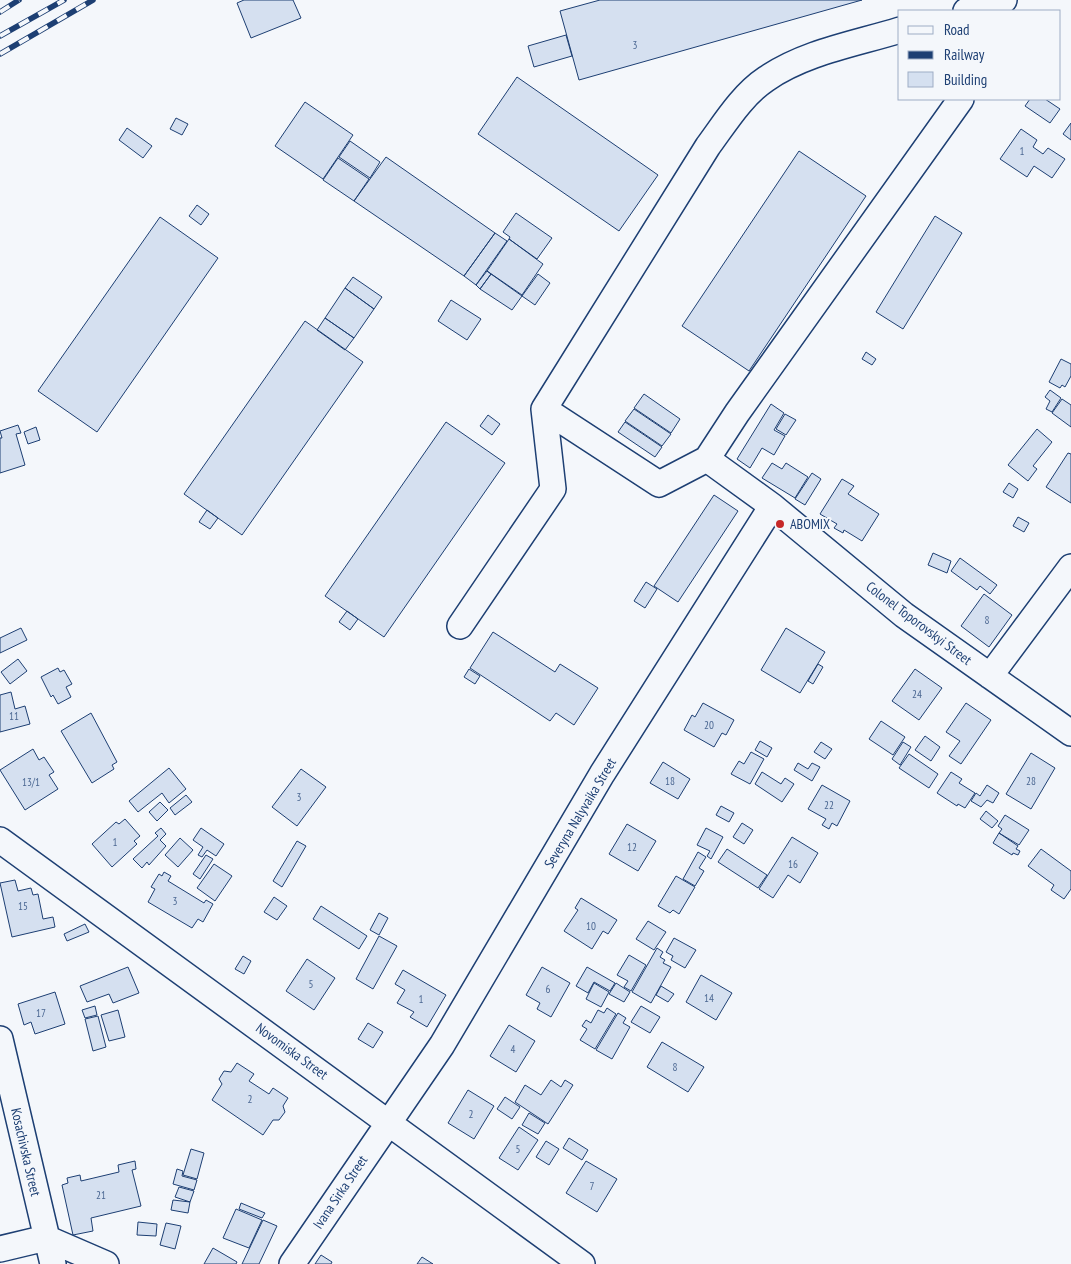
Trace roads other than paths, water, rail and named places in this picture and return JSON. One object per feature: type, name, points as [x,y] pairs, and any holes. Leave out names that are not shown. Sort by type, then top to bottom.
[{"type":"street","points":[[969,10],[1004,0]]},
{"type":"street","points":[[460,626],[553,489],[544,408],[708,146],[739,105],[765,80],[800,60],[898,31]]},
{"type":"street","points":[[544,408],[659,484],[707,459],[737,413],[960,100]]},
{"type":"street","name":"Colonel Toporovskyi Street","points":[[707,459],[772,506],[904,615],[1071,733]]},
{"type":"street","name":"Severyna Nalyvaika Street","points":[[388,1121],[442,1045],[602,774],[772,506]]},
{"type":"street","points":[[990,676],[1071,567]]},
{"type":"street","name":"Novomiska Street","points":[[0,840],[582,1264]]},
{"type":"street","name":"Kosachivska Street","points":[[0,1039],[53,1264]]},
{"type":"street","name":"Ivana Sirka Street","points":[[292,1264],[388,1121]]},
{"type":"street","points":[[0,1249],[46,1238],[106,1264]]},
{"type":"railway","points":[[0,12],[19,0]]},
{"type":"railway","points":[[0,36],[64,0]]},
{"type":"railway","points":[[0,54],[93,0]]},
{"type":"place","name":"ABOMIX","points":[[780,524]]}]
